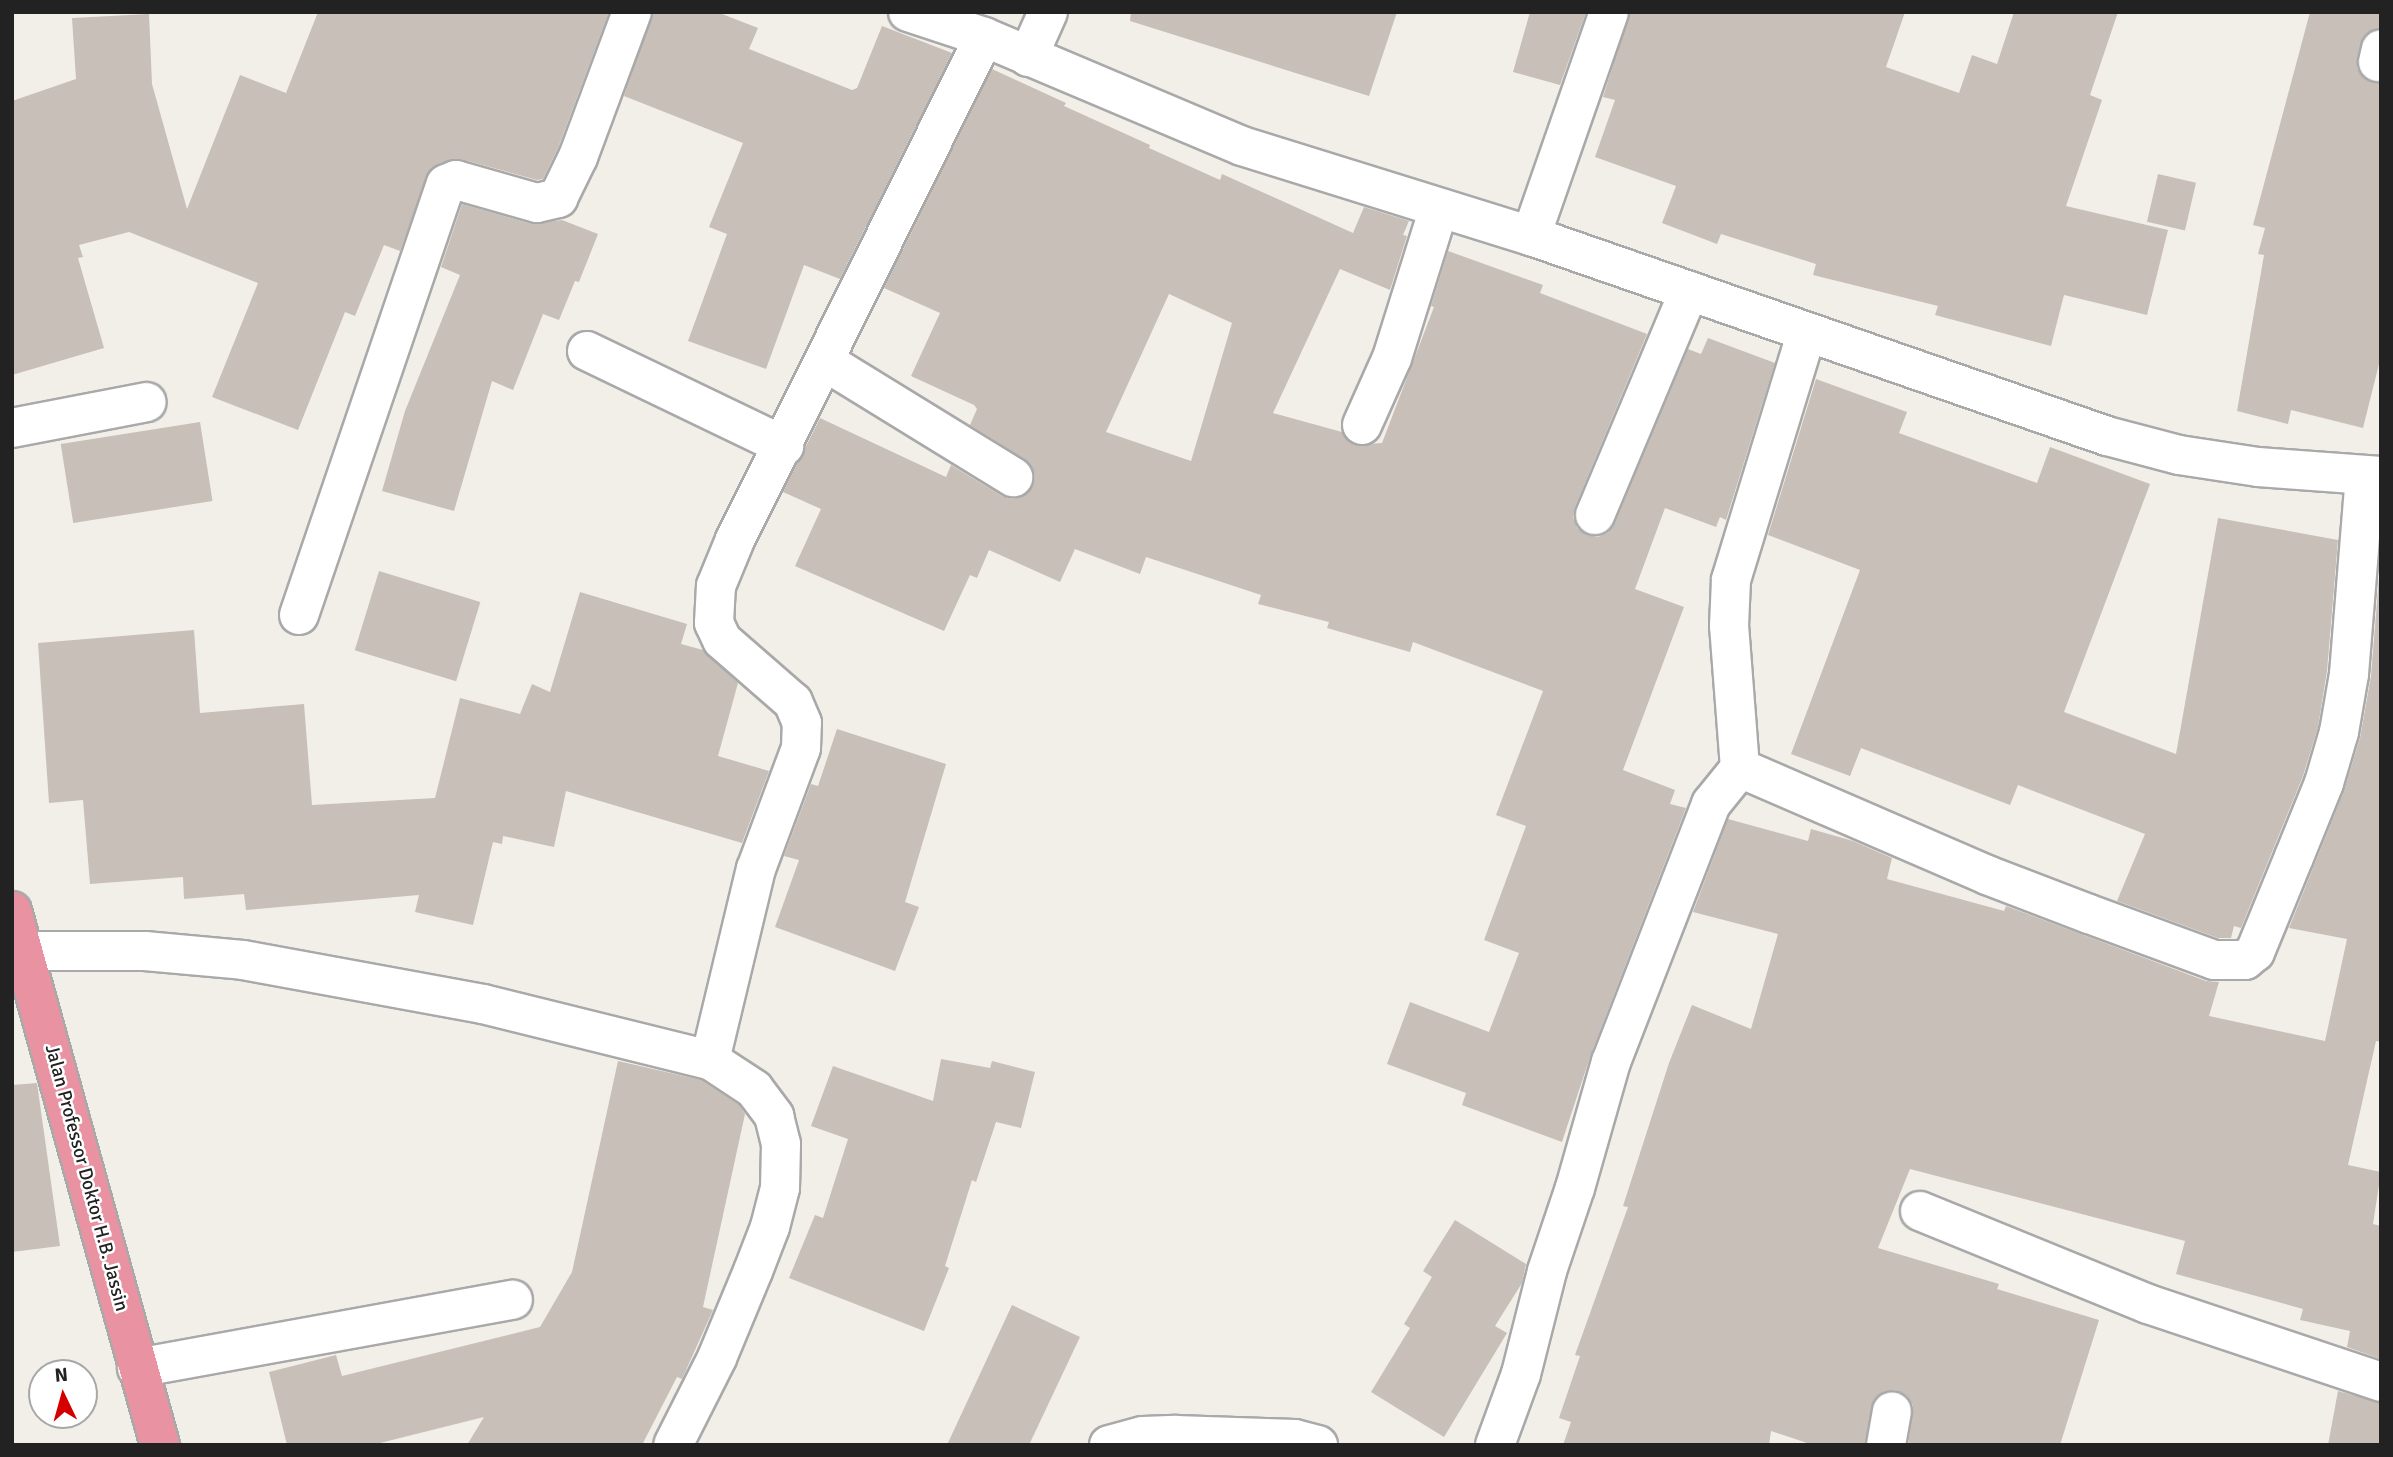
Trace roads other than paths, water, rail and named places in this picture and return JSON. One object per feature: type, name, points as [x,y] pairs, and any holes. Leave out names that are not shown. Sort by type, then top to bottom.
[{"type":"highway","name":"Jalan Professor Doktor H.B. Jassin","points":[[12,911],[24,975],[160,1445]]},
{"type":"street","points":[[299,615],[446,184],[456,180],[537,203],[558,198],[578,157],[632,12]]},
{"type":"street","points":[[908,12],[984,37],[1242,146],[1531,236],[2107,436],[2179,455],[2258,467],[2373,477],[2349,674],[2339,732],[2324,783],[2255,952],[2245,960],[2214,960],[2089,914],[1987,875],[1740,768]]},
{"type":"street","points":[[1028,57],[1048,12]]},
{"type":"street","points":[[1531,236],[1609,12]]},
{"type":"street","points":[[710,1060],[756,869],[802,748],[802,723],[793,702],[722,640],[714,623],[712,609],[716,586],[735,540],[826,362],[984,37]]},
{"type":"street","points":[[1362,425],[1392,358],[1439,208]]},
{"type":"street","points":[[1595,515],[1689,291]]},
{"type":"street","points":[[1495,1445],[1521,1374],[1547,1271],[1576,1188],[1611,1062],[1711,804],[1740,768],[1729,626],[1731,580],[1807,331]]},
{"type":"street","points":[[587,351],[784,446]]},
{"type":"street","points":[[826,362],[1013,477]]},
{"type":"street","points":[[12,428],[147,402]]},
{"type":"street","points":[[24,975],[145,951],[243,960],[484,1004],[710,1060],[754,1088],[774,1115],[781,1144],[780,1188],[770,1227],[738,1308],[717,1358],[673,1445]]},
{"type":"street","points":[[1920,1211],[2160,1308],[2381,1382]]},
{"type":"street","points":[[137,1368],[513,1300]]},
{"type":"street","points":[[1109,1445],[1143,1436],[1177,1435],[1295,1439],[1318,1445]]}]
